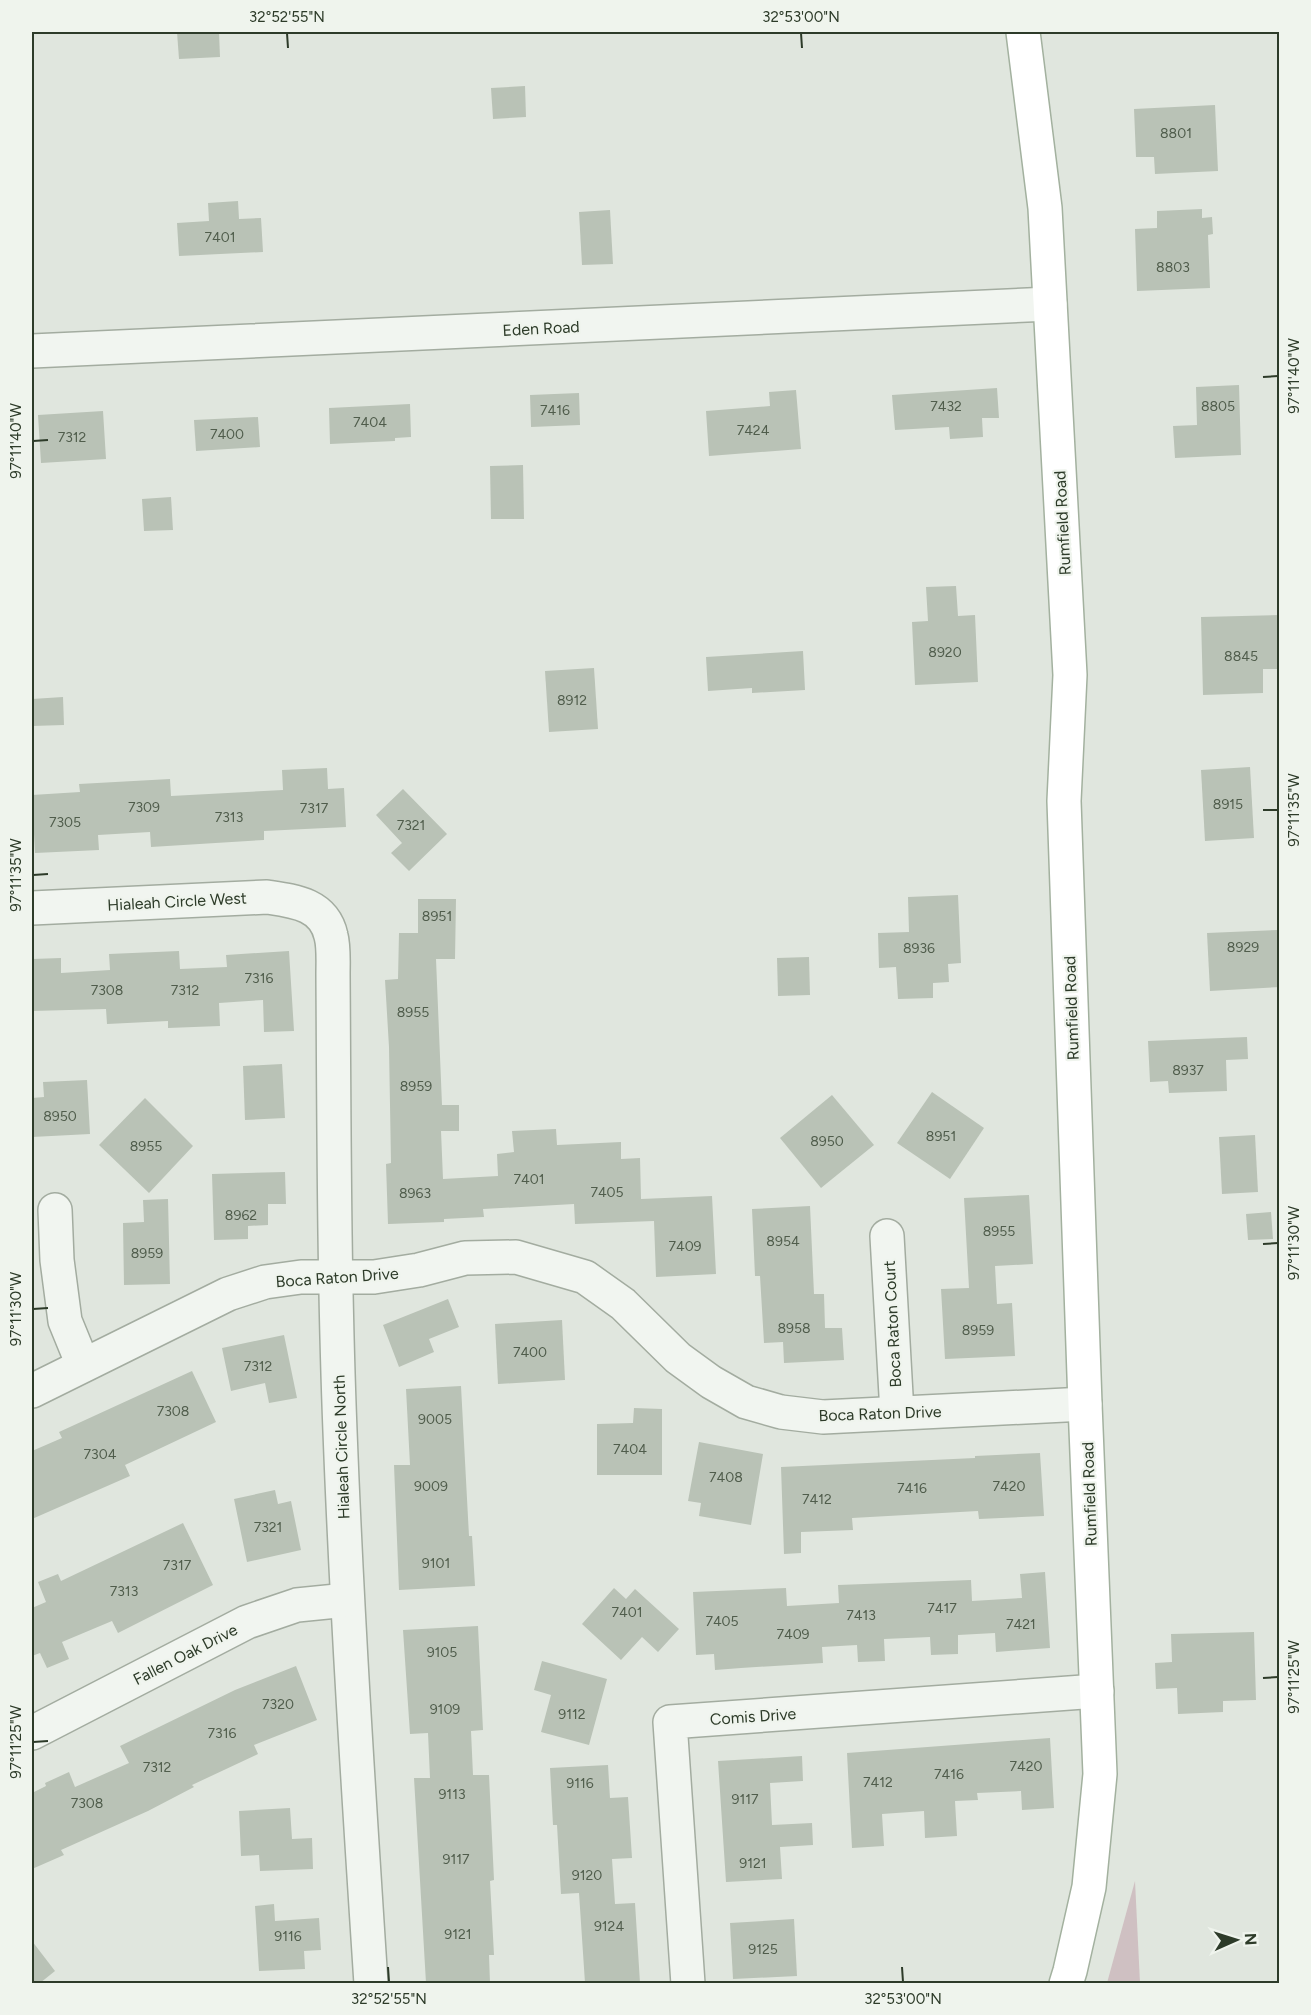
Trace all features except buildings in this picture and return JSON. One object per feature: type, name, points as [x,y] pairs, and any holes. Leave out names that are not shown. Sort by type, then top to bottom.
[{"type":"main road","name":"Rumfield Road","points":[[1023,32],[1045,207],[1070,675],[1064,801],[1100,1774],[1089,1887],[1066,1983]]},
{"type":"street","name":"Eden Road","points":[[32,351],[1050,304]]},
{"type":"street","name":"Hialeah Circle West","points":[[32,908],[267,897],[298,902],[319,912]]},
{"type":"street","name":"Hialeah Circle North","points":[[319,912],[331,935],[333,974],[335,1278],[347,1600],[371,1983]]},
{"type":"street","points":[[55,1210],[57,1260],[65,1321],[83,1365]]},
{"type":"street","name":"Boca Raton Court","points":[[887,1236],[897,1413]]},
{"type":"street","name":"Boca Raton Drive","points":[[32,1391],[228,1294],[265,1282],[301,1277],[374,1277],[419,1270],[465,1258],[516,1257],[585,1277],[623,1304],[678,1358],[711,1382],[746,1402],[781,1412],[823,1417],[1085,1404]]},
{"type":"street","name":"Fallen Oak Drive","points":[[32,1733],[247,1622],[297,1605],[347,1600]]},
{"type":"street","name":"Comis Drive","points":[[688,1983],[670,1722],[1097,1691]]},
{"type":"shaded area","points":[[1135,1881],[1140,1983],[1107,1983]]}]
